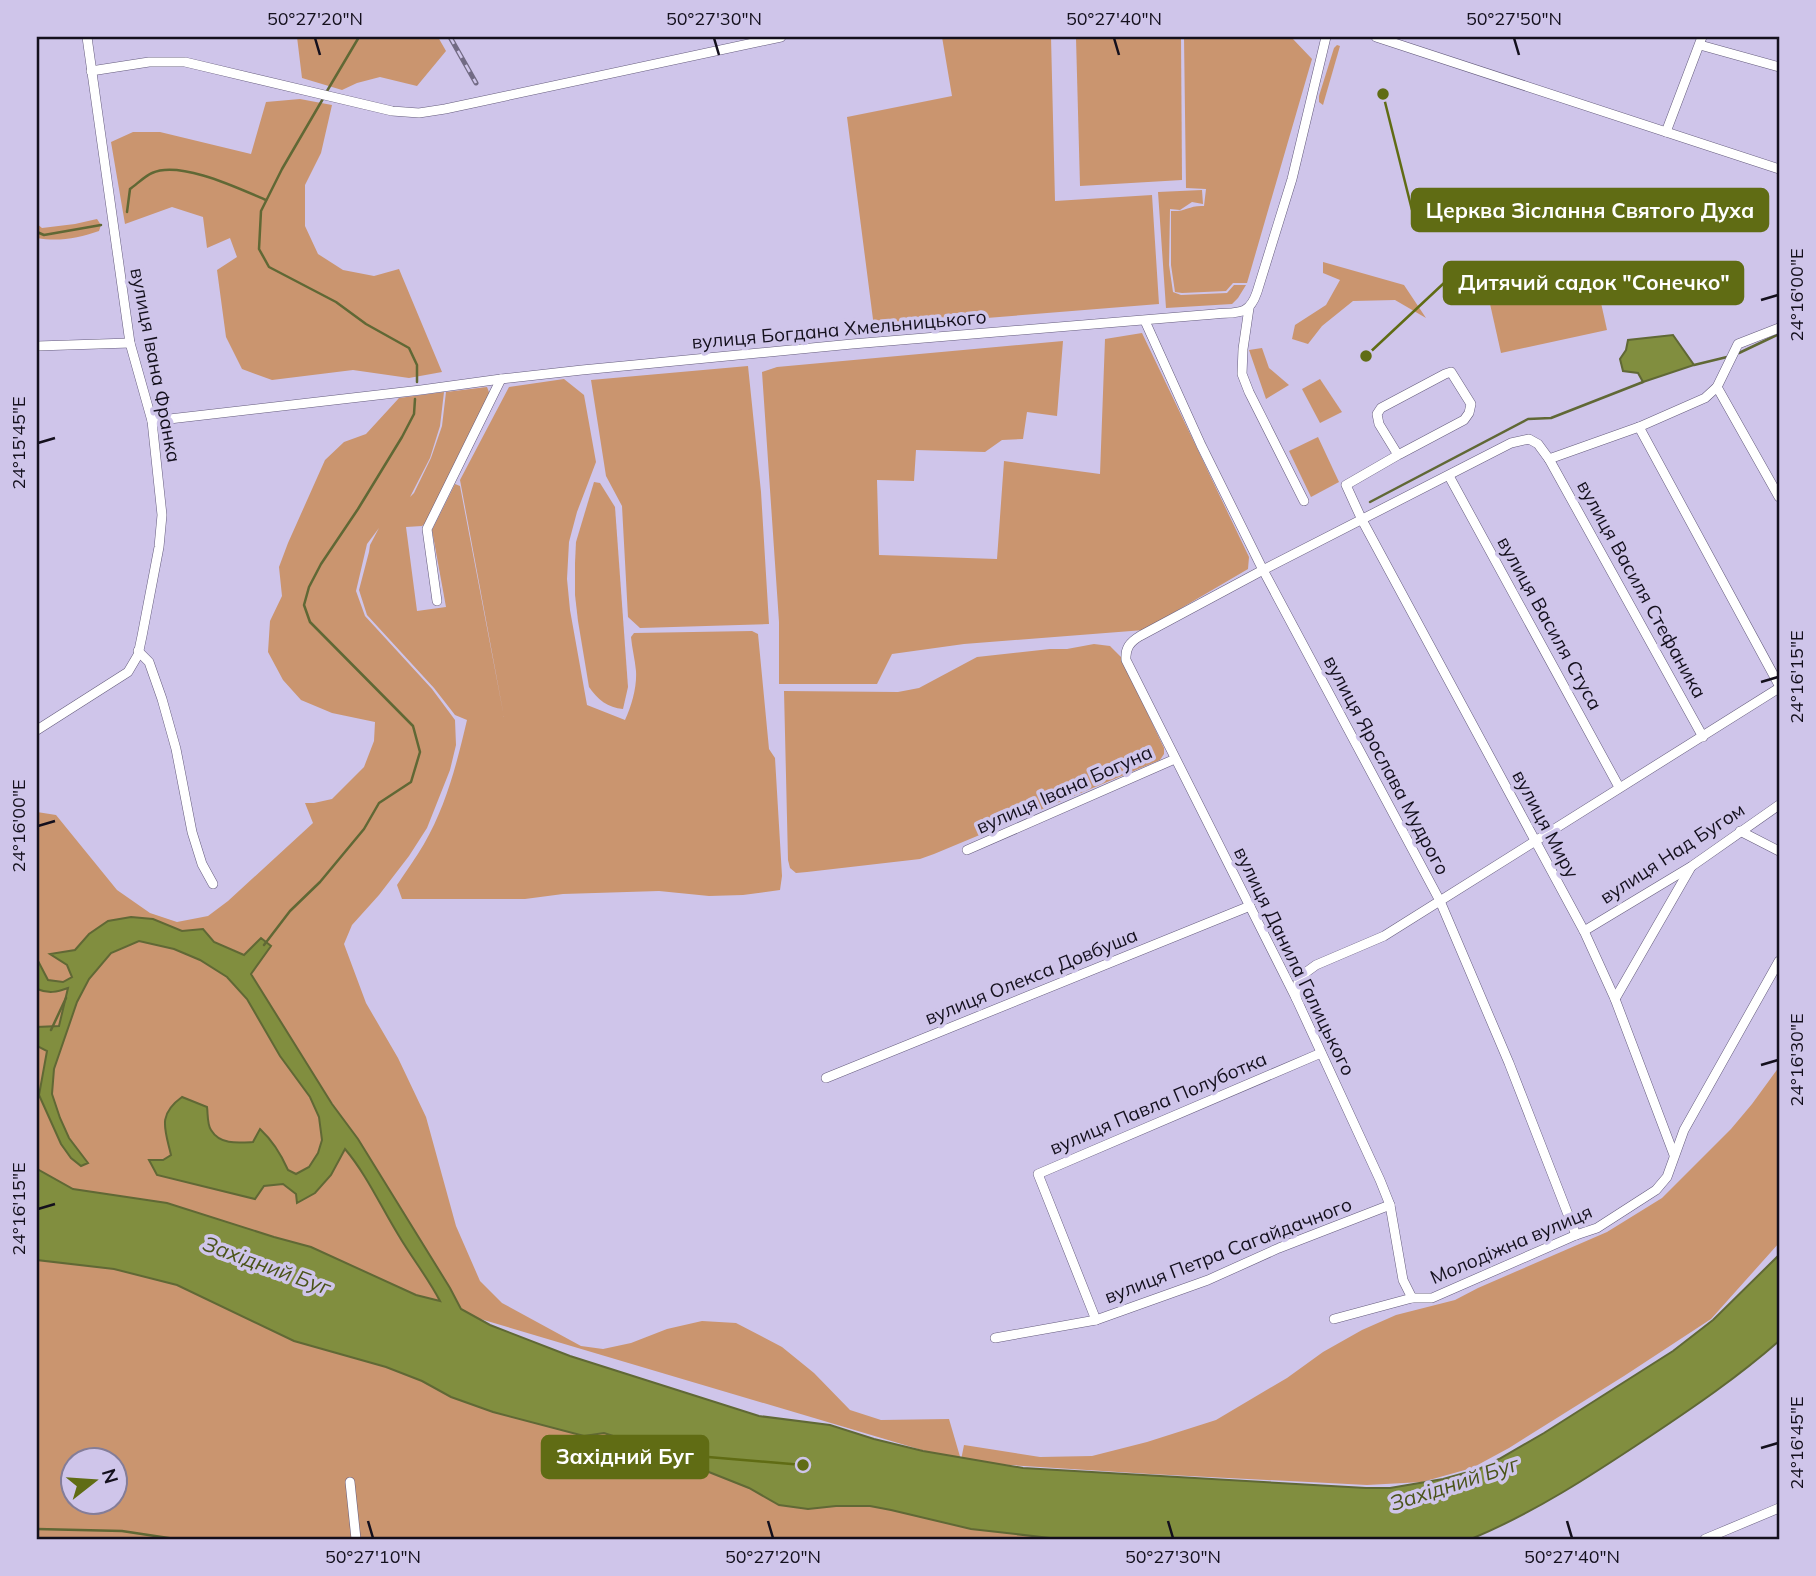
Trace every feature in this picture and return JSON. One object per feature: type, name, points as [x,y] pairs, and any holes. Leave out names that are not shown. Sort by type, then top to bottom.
[{"type":"street","name":"вулиця Івана Франка","points":[[37,730],[128,672],[138,651],[159,547],[162,515],[152,421],[130,343],[87,37]]},
{"type":"street","points":[[91,71],[149,62],[185,62],[393,111],[419,113],[781,37]]},
{"type":"street","points":[[1304,500],[1242,374],[1243,349],[1249,308],[1254,302],[1292,178],[1326,37]]},
{"type":"street","points":[[1376,37],[1779,169]]},
{"type":"street","points":[[1666,132],[1701,41],[1779,66]]},
{"type":"street","name":"вулиця Богдана Хмельницького","points":[[152,421],[501,379],[852,344],[1145,321],[1238,312],[1249,308]]},
{"type":"street","name":"вулиця Ярослава Мудрого","points":[[1145,321],[1201,445],[1264,570],[1440,901],[1509,1063],[1576,1235]]},
{"type":"street","points":[[1264,570],[1511,443],[1529,439],[1538,444],[1549,459],[1639,427],[1705,398],[1717,387],[1738,344],[1779,327]]},
{"type":"street","points":[[37,346],[130,343]]},
{"type":"street","points":[[1451,372],[1471,404],[1469,413],[1464,420],[1398,455],[1379,424],[1377,414],[1381,408],[1451,372]]},
{"type":"street","points":[[436,601],[427,529],[501,379]]},
{"type":"street","points":[[1717,387],[1779,497]]},
{"type":"street","points":[[1296,998],[1298,982],[1316,965],[1384,936],[1703,737],[1779,686],[1639,427]]},
{"type":"street","name":"вулиця Миру","points":[[1398,455],[1346,485],[1362,520],[1584,931],[1615,999],[1674,1155]]},
{"type":"street","name":"вулиця Василя Стефаника","points":[[1549,459],[1703,737]]},
{"type":"street","name":"вулиця Василя Стуса","points":[[1449,476],[1619,788]]},
{"type":"street","name":"вулиця Данила Галицького","points":[[1264,570],[1132,641],[1125,652],[1126,660],[1296,998],[1380,1180],[1390,1205],[1403,1280],[1412,1298]]},
{"type":"street","points":[[138,651],[149,662],[162,699],[176,749],[192,832],[202,864],[213,884]]},
{"type":"street","name":"вулиця Івана Богуна","points":[[967,850],[1175,759]]},
{"type":"street","name":"вулиця Над Бугом","points":[[1584,931],[1692,866],[1779,805]]},
{"type":"street","points":[[1740,831],[1779,851]]},
{"type":"street","points":[[1615,999],[1692,866]]},
{"type":"street","name":"вулиця Олекса Довбуша","points":[[825,1077],[1250,906]]},
{"type":"street","name":"Молодіжна вулиця","points":[[1334,1319],[1412,1298],[1432,1298],[1597,1228],[1657,1190],[1667,1177],[1684,1130],[1779,961]]},
{"type":"street","name":"вулиця Павла Полуботка","points":[[1096,1320],[1038,1174],[1321,1053]]},
{"type":"street","name":"вулиця Петра Сагайдачного","points":[[995,1338],[1096,1320],[1208,1280],[1279,1248],[1390,1205]]},
{"type":"street","points":[[350,1482],[356,1539]]},
{"type":"street","points":[[1704,1539],[1779,1508]]},
{"type":"shaded area","points":[[297,37],[438,37],[446,51],[417,86],[380,77],[342,90],[302,78]]},
{"type":"shaded area","points":[[942,37],[1051,37],[1055,201],[1152,195],[1159,304],[874,327],[847,117],[952,96]]},
{"type":"shaded area","points":[[1181,37],[1182,180],[1080,186],[1076,38]]},
{"type":"shaded area","points":[[1184,37],[1293,37],[1312,59],[1247,283],[1233,283],[1226,291],[1175,292],[1171,265],[1171,211],[1204,206],[1206,189],[1186,188]]},
{"type":"shaded area","points":[[1337,45],[1340,46],[1323,105],[1319,102],[1319,96]]},
{"type":"shaded area","points":[[300,99],[332,105],[321,153],[305,185],[305,226],[318,254],[343,270],[374,276],[399,269],[442,372],[409,378],[353,370],[272,380],[242,369],[226,337],[217,270],[237,257],[230,238],[207,248],[203,217],[172,207],[125,224],[111,142],[133,132],[160,132],[251,154],[266,102]]},
{"type":"shaded area","points":[[1202,190],[1203,204],[1192,202],[1180,210],[1170,209],[1169,265],[1173,292],[1181,295],[1227,293],[1234,285],[1246,285],[1232,304],[1166,308],[1158,192]]},
{"type":"shaded area","points":[[97,219],[101,225],[99,231],[61,239],[37,238],[37,224],[42,228]]},
{"type":"shaded area","points":[[1323,262],[1404,285],[1426,318],[1395,300],[1353,301],[1322,326],[1308,344],[1292,339],[1295,325],[1326,305],[1340,280],[1323,273]]},
{"type":"shaded area","points":[[1592,262],[1607,330],[1501,353],[1486,286]]},
{"type":"shaded area","points":[[1142,333],[1249,557],[1248,569],[1144,630],[964,644],[892,654],[877,684],[779,684],[779,622],[762,372],[777,367],[1063,341],[1057,416],[1027,412],[1023,439],[1002,440],[985,452],[916,450],[914,481],[877,480],[879,555],[997,559],[1004,461],[1100,474],[1105,339]]},
{"type":"shaded area","points":[[1262,348],[1269,368],[1289,385],[1266,399],[1249,350]]},
{"type":"shaded area","points":[[748,366],[761,492],[769,624],[640,628],[628,617],[622,506],[606,476],[591,380]]},
{"type":"shaded area","points":[[564,379],[584,395],[596,462],[569,542],[567,579],[587,705],[625,720],[636,683],[631,637],[634,633],[752,631],[758,634],[769,749],[775,758],[782,876],[780,890],[743,895],[709,896],[659,891],[563,894],[525,899],[402,899],[397,885],[439,815],[467,720],[455,715],[367,615],[359,590],[370,545],[379,528],[367,544],[356,591],[365,616],[432,689],[455,720],[456,745],[450,770],[427,828],[379,895],[352,925],[344,944],[366,1003],[398,1058],[426,1117],[456,1226],[480,1281],[502,1303],[581,1346],[603,1349],[702,1321],[736,1323],[782,1347],[814,1373],[850,1410],[881,1420],[949,1419],[961,1460],[964,1445],[1040,1457],[1092,1456],[1216,1420],[1362,1330],[1396,1315],[1455,1300],[1607,1232],[1662,1198],[1731,1129],[1779,1067],[1779,1243],[1711,1319],[1509,1448],[1472,1468],[1422,1482],[1367,1485],[962,1462],[440,1307],[105,1215],[37,1174],[37,812],[56,815],[117,890],[150,913],[177,922],[208,916],[228,901],[313,823],[305,803],[332,799],[364,767],[374,741],[375,722],[332,713],[301,700],[283,680],[268,652],[270,621],[282,596],[279,567],[325,460],[344,442],[366,434],[399,398],[444,392],[440,426],[430,458],[410,497],[431,458],[442,426],[446,392],[487,387],[490,395],[427,522],[422,526],[406,527],[417,611],[446,607],[432,530],[455,484],[460,486],[504,717],[460,480],[509,387]]},
{"type":"shaded area","points":[[1320,379],[1342,412],[1320,423],[1302,389]]},
{"type":"shaded area","points":[[1318,437],[1339,482],[1311,497],[1289,451]]},
{"type":"shaded area","points":[[594,482],[600,483],[615,507],[628,687],[623,709],[603,702],[589,687],[578,621],[575,595],[576,542]]},
{"type":"shaded area","points":[[1094,644],[1110,646],[1121,657],[1164,748],[1160,760],[920,859],[796,873],[790,868],[784,691],[898,692],[919,688],[977,657]]},
{"type":"shaded area","points":[[37,1260],[114,1269],[177,1285],[294,1341],[386,1367],[422,1381],[451,1397],[493,1412],[584,1436],[604,1433],[641,1445],[749,1488],[779,1505],[808,1509],[870,1506],[971,1529],[1050,1538],[1097,1539],[37,1539]]},
{"type":"water","points":[[1673,335],[1694,365],[1643,382],[1638,373],[1623,371],[1620,359],[1628,340]]},
{"type":"water","points":[[131,917],[153,919],[182,931],[203,929],[214,942],[244,955],[261,938],[271,946],[251,974],[332,1104],[358,1139],[461,1309],[490,1325],[570,1356],[759,1416],[830,1425],[923,1451],[1023,1468],[1390,1488],[1443,1479],[1479,1469],[1544,1433],[1673,1351],[1713,1320],[1779,1255],[1779,1341],[1716,1391],[1606,1465],[1540,1505],[1471,1539],[1050,1538],[971,1529],[870,1506],[808,1509],[779,1505],[749,1488],[641,1445],[604,1433],[584,1436],[493,1412],[451,1397],[422,1381],[386,1367],[294,1341],[177,1285],[114,1269],[37,1260],[37,1169],[73,1189],[167,1203],[311,1247],[416,1295],[440,1301],[367,1180],[345,1149],[331,1175],[315,1193],[297,1203],[296,1194],[283,1184],[264,1186],[255,1199],[157,1175],[149,1160],[163,1160],[171,1155],[165,1130],[166,1116],[182,1097],[207,1107],[210,1128],[224,1141],[253,1142],[260,1129],[276,1148],[288,1170],[296,1174],[309,1167],[322,1140],[319,1117],[310,1097],[280,1056],[247,999],[227,977],[200,960],[174,949],[139,941],[111,953],[89,979],[77,1002],[54,1069],[52,1094],[69,1138],[88,1163],[81,1166],[71,1158],[61,1144],[39,1095],[47,1051],[37,1046],[37,1027],[59,1026],[68,988],[53,992],[37,989],[37,959],[48,980],[63,982],[72,977],[67,965],[50,954],[75,950],[89,934],[108,921]]},
{"type":"waterway","points":[[327,91],[359,37]]},
{"type":"waterway","points":[[324,97],[261,211],[259,249],[269,267],[336,302],[366,324],[409,348],[417,365],[417,382]]},
{"type":"waterway","points":[[127,212],[130,189],[149,174],[164,170],[194,173],[266,200]]},
{"type":"waterway","points":[[37,232],[44,235],[101,225]]},
{"type":"waterway","points":[[1739,353],[1779,334]]},
{"type":"waterway","points":[[1694,365],[1727,357]]},
{"type":"waterway","points":[[1370,502],[1528,419],[1551,418],[1643,382]]},
{"type":"waterway","points":[[264,945],[290,911],[320,882],[364,829],[379,803],[411,782],[420,752],[413,726],[310,622],[304,605],[309,587],[321,564],[402,437],[414,414],[415,399]]},
{"type":"waterway","points":[[51,1030],[66,998]]},
{"type":"waterway","points":[[37,1529],[122,1531],[175,1539]]},
{"type":"railway","points":[[450,37],[476,83]]},
{"type":"place","name":"Церква Зіслання Святого Духа","points":[[1383,94]]},
{"type":"place","name":"Дитячий садок \"Сонечко\"","points":[[1366,356]]},
{"type":"place","name":"Західний Буг","points":[[803,1465]]}]
